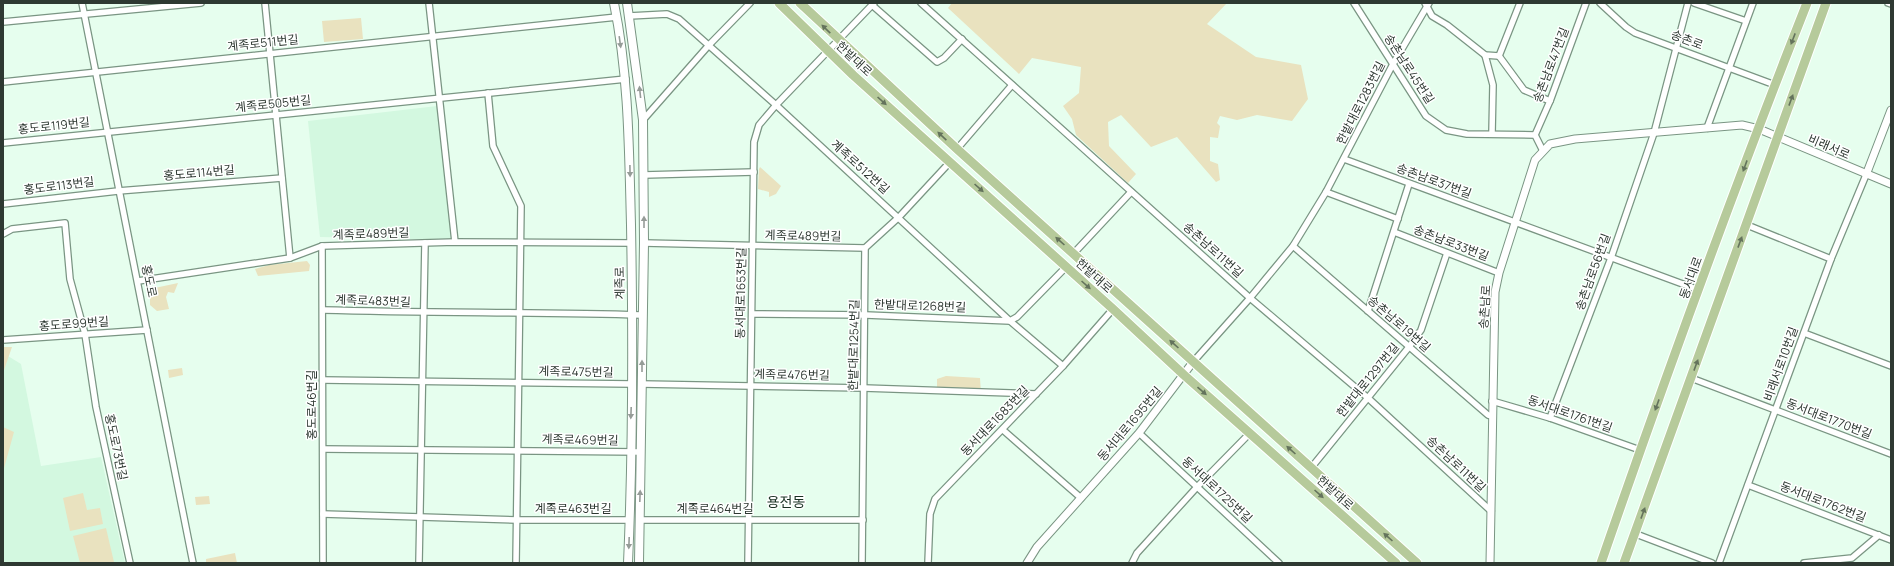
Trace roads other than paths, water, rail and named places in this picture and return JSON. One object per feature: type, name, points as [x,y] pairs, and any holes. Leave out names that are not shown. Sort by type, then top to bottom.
[{"type":"main road","name":"계족로","points":[[614,3],[626,79],[629,130],[632,384],[628,563]]},
{"type":"main road","name":"계족로","points":[[627,3],[643,120],[644,242],[639,563]]},
{"type":"main road","name":"한밭대로","points":[[780,3],[828,52],[1113,309],[1184,376],[1396,563]]},
{"type":"main road","name":"한밭대로","points":[[800,3],[838,41],[957,150],[1074,253],[1417,563]]},
{"type":"main road","name":"동서대로","points":[[1601,563],[1640,450],[1775,85],[1807,3]]},
{"type":"main road","points":[[1624,563],[1636,534],[1826,3]]},
{"type":"street","name":"홍도로","points":[[82,3],[108,132],[118,191],[138,281],[193,563]]},
{"type":"street","points":[[3,22],[201,3]]},
{"type":"street","points":[[266,3],[275,115],[290,258]]},
{"type":"street","points":[[429,3],[455,242]]},
{"type":"street","points":[[643,120],[709,45],[750,3]]},
{"type":"street","name":"송촌남로11번길","points":[[921,3],[1250,298],[1368,398],[1492,511]]},
{"type":"street","name":"송촌남로45번길","points":[[1354,3],[1426,116],[1446,130],[1467,134],[1492,133],[1535,135]]},
{"type":"street","points":[[1499,56],[1520,3]]},
{"type":"street","name":"송촌남로47번길","points":[[1535,135],[1550,101],[1586,3]]},
{"type":"street","name":"송촌로","points":[[1600,3],[1626,27],[1635,33],[1775,85]]},
{"type":"street","points":[[1654,133],[1688,3]]},
{"type":"street","points":[[1694,3],[1746,21]]},
{"type":"street","points":[[1707,128],[1753,3]]},
{"type":"street","points":[[873,4],[937,62],[944,58],[962,39]]},
{"type":"street","name":"동서대로1653번길","points":[[748,563],[754,142],[759,125],[776,105],[873,4]]},
{"type":"street","points":[[1427,4],[1432,16],[1447,25],[1485,55],[1499,56],[1524,90],[1550,101]]},
{"type":"street","name":"한밭대로1283번길","points":[[1193,362],[1250,298],[1293,246],[1326,192],[1393,64],[1427,4]]},
{"type":"street","name":"계족로512번길","points":[[629,16],[667,14],[679,19],[899,217],[1010,321],[1063,366]]},
{"type":"street","name":"계족로511번길","points":[[3,82],[617,16]]},
{"type":"street","points":[[1485,55],[1493,85],[1492,133]]},
{"type":"street","name":"계족로505번길","points":[[108,132],[626,79]]},
{"type":"street","points":[[957,150],[1012,85]]},
{"type":"street","points":[[488,93],[493,146],[521,206],[522,244],[518,450]]},
{"type":"street","points":[[1866,175],[1891,110]]},
{"type":"street","name":"송촌남로","points":[[1490,563],[1492,511],[1492,400],[1496,292],[1500,273],[1535,160],[1550,144],[1575,139],[1742,125],[1759,129]]},
{"type":"street","name":"비래서로","points":[[1759,129],[1866,175],[1891,184]]},
{"type":"street","name":"홍도로119번길","points":[[3,143],[108,132]]},
{"type":"street","name":"송촌남로56번길","points":[[1550,418],[1611,258],[1654,133]]},
{"type":"street","points":[[1535,135],[1543,152]]},
{"type":"street","name":"송촌남로37번길","points":[[1344,159],[1699,290]]},
{"type":"street","points":[[865,248],[899,217],[950,162]]},
{"type":"street","points":[[644,175],[754,172]]},
{"type":"street","name":"비래서로10번길","points":[[1719,563],[1831,259],[1866,175]]},
{"type":"street","name":"홍도로114번길","points":[[118,191],[282,178]]},
{"type":"street","name":"송촌남로33번길","points":[[1368,311],[1409,184]]},
{"type":"street","name":"홍도로113번길","points":[[3,204],[118,191]]},
{"type":"street","points":[[1074,253],[1131,192]]},
{"type":"street","points":[[1326,192],[1398,220]]},
{"type":"street","name":"홍도로73번길","points":[[3,234],[12,229],[65,224],[70,279],[85,334],[96,407],[130,563]]},
{"type":"street","points":[[1747,225],[1831,259]]},
{"type":"street","name":"송촌남로33번길","points":[[1394,232],[1500,273]]},
{"type":"street","name":"계족로489번길","points":[[138,281],[290,258],[322,246],[455,242],[522,244],[631,243]]},
{"type":"street","name":"계족로489번길","points":[[644,242],[865,248]]},
{"type":"street","name":"계족로483번길","points":[[424,313],[425,243]]},
{"type":"street","name":"홍도로46번길","points":[[322,246],[323,563]]},
{"type":"street","name":"송촌남로19번길","points":[[1293,246],[1488,415],[1492,416]]},
{"type":"street","name":"한밭대로1254번길","points":[[862,563],[866,315],[865,248]]},
{"type":"street","name":"한밭대로1297번길","points":[[1311,468],[1409,347],[1421,330],[1447,253]]},
{"type":"street","points":[[1010,321],[1017,318],[1066,267]]},
{"type":"street","name":"동서대로1683번길","points":[[928,563],[930,514],[935,499],[1063,366],[1113,309]]},
{"type":"street","name":"계족로483번길","points":[[323,310],[424,313],[521,312],[642,315]]},
{"type":"street","points":[[419,563],[424,313]]},
{"type":"street","name":"한밭대로1268번길","points":[[752,314],[866,315],[1010,321]]},
{"type":"street","name":"홍도로99번길","points":[[3,340],[147,330]]},
{"type":"street","points":[[1804,333],[1891,366]]},
{"type":"street","name":"동서대로1695번길","points":[[1027,563],[1037,547],[1139,433],[1184,376],[1193,362]]},
{"type":"street","name":"동서대로1770번길","points":[[1691,378],[1891,454]]},
{"type":"street","name":"계족로475번길","points":[[323,380],[632,384]]},
{"type":"street","name":"계족로476번길","points":[[642,384],[864,388],[1036,394]]},
{"type":"street","name":"동서대로1761번길","points":[[1492,400],[1550,418],[1640,450]]},
{"type":"street","points":[[1003,430],[1081,498]]},
{"type":"street","name":"동서대로1725번길","points":[[1139,433],[1279,563]]},
{"type":"street","points":[[1132,563],[1137,553],[1197,487],[1250,433]]},
{"type":"street","name":"계족로469번길","points":[[323,449],[641,452]]},
{"type":"street","name":"계족로463번길","points":[[517,520],[518,450]]},
{"type":"street","name":"동서대로1762번길","points":[[1748,485],[1891,540]]},
{"type":"street","name":"계족로463번길","points":[[323,514],[517,520],[630,520]]},
{"type":"street","points":[[516,563],[517,520]]},
{"type":"street","name":"계족로464번길","points":[[639,520],[863,520]]},
{"type":"street","points":[[1636,534],[1712,563]]},
{"type":"street","points":[[1804,563],[1852,558],[1879,535]]},
{"type":"district","name":"용전동","points":[[786,502]]}]
